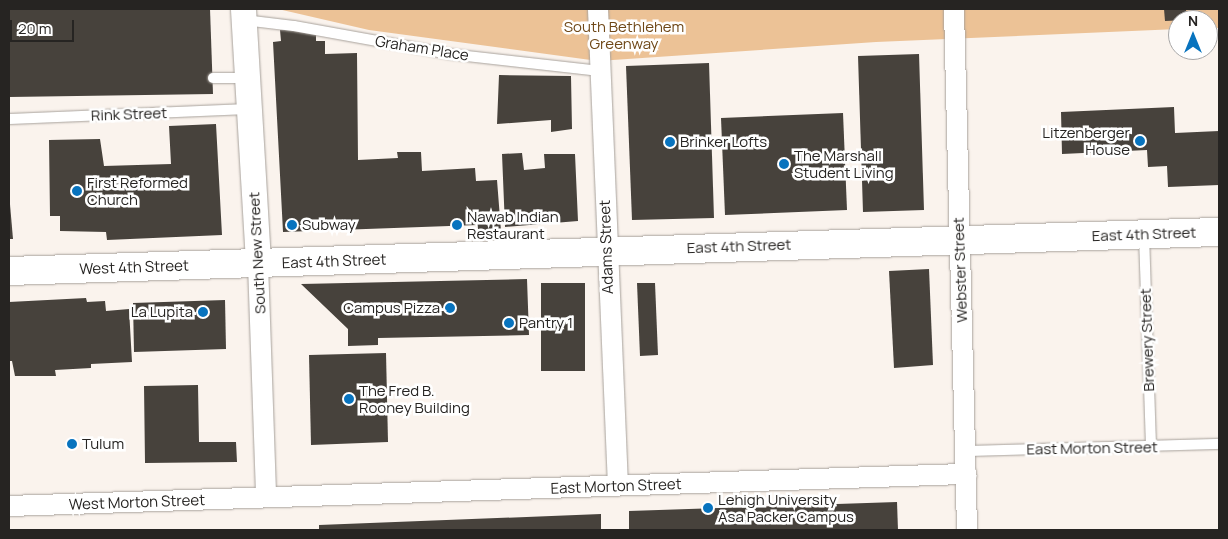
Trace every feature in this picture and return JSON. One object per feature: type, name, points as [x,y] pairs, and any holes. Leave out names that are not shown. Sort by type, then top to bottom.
[{"type":"main road","name":"East 4th Street","points":[[258,264],[606,250],[1219,232]]},
{"type":"main road","name":"West 4th Street","points":[[9,271],[258,264]]},
{"type":"street","name":"Adams Street","points":[[598,9],[606,250],[618,485]]},
{"type":"street","name":"Webster Street","points":[[954,9],[967,530]]},
{"type":"street","name":"South New Street","points":[[243,15],[258,264],[266,497]]},
{"type":"street","name":"East Morton Street","points":[[266,497],[966,474]]},
{"type":"street","name":"West Morton Street","points":[[9,506],[266,497]]},
{"type":"lane","name":"Graham Place","points":[[243,15],[449,54],[600,71]]},
{"type":"lane","points":[[213,78],[247,78]]},
{"type":"lane","name":"Rink Street","points":[[9,118],[249,109]]},
{"type":"lane","name":"Brewery Street","points":[[1144,234],[1151,447]]},
{"type":"lane","name":"East Morton Street","points":[[965,451],[1219,444]]},
{"type":"green space","name":"South Bethlehem Greenway","points":[[278,9],[1219,9],[1219,28],[1218,10],[1168,10],[1168,29],[876,42],[598,61],[369,30]]},
{"type":"building","points":[[9,9],[210,9],[213,94],[9,97]]},
{"type":"building","points":[[1164,9],[1186,9],[1168,10],[1168,21],[1165,21]]},
{"type":"building","points":[[280,30],[316,30],[316,41],[325,41],[325,54],[357,53],[358,160],[398,158],[397,152],[421,152],[422,171],[475,168],[476,181],[497,180],[501,231],[479,232],[477,225],[283,232],[273,42],[281,41]]},
{"type":"building","points":[[919,54],[924,210],[863,212],[858,56]]},
{"type":"building","name":"Brinker Lofts","points":[[709,63],[714,218],[632,220],[626,66]]},
{"type":"building","points":[[499,75],[571,76],[572,129],[551,132],[551,120],[497,124]]},
{"type":"building","name":"Litzenberger House","points":[[1174,107],[1175,133],[1219,131],[1219,185],[1168,187],[1167,166],[1148,167],[1147,150],[1062,154],[1061,112]]},
{"type":"building","name":"The Marshall Student Living","points":[[843,113],[847,210],[725,215],[721,118]]},
{"type":"building","points":[[216,124],[222,235],[107,240],[106,232],[60,231],[60,216],[50,216],[49,140],[100,139],[104,166],[171,164],[169,126]]},
{"type":"building","points":[[522,153],[524,170],[545,168],[544,154],[575,154],[578,221],[505,227],[502,154]]},
{"type":"building","points":[[9,193],[13,239],[9,239]]},
{"type":"building","points":[[929,269],[933,365],[894,368],[889,271]]},
{"type":"building","points":[[527,279],[529,335],[378,338],[378,345],[348,346],[348,329],[301,284]]},
{"type":"building","points":[[541,283],[585,283],[585,371],[541,371]]},
{"type":"building","points":[[637,283],[655,283],[658,355],[640,356]]},
{"type":"building","points":[[86,298],[87,302],[105,301],[106,311],[129,309],[132,362],[91,364],[91,368],[55,370],[56,376],[15,376],[12,361],[9,361],[9,302]]},
{"type":"building","points":[[225,300],[226,349],[134,352],[133,303]]},
{"type":"building","name":"The Fred B. Rooney Building","points":[[386,353],[388,442],[311,445],[309,355]]},
{"type":"building","points":[[198,385],[199,442],[236,442],[237,462],[145,463],[144,386]]},
{"type":"building","points":[[897,502],[898,530],[629,530],[629,511]]},
{"type":"building","points":[[601,514],[601,530],[319,530],[319,525]]},
{"type":"place","name":"Litzenberger House","points":[[1140,141]]},
{"type":"place","name":"Brinker Lofts","points":[[670,142]]},
{"type":"place","name":"The Marshall Student Living","points":[[784,164]]},
{"type":"place","name":"First Reformed Church","points":[[77,191]]},
{"type":"place","name":"Subway","points":[[292,225]]},
{"type":"place","name":"Nawab Indian Restaurant","points":[[457,225]]},
{"type":"place","name":"Campus Pizza","points":[[450,308]]},
{"type":"place","name":"La Lupita","points":[[203,312]]},
{"type":"place","name":"Pantry 1","points":[[509,323]]},
{"type":"place","name":"The Fred B. Rooney Building","points":[[349,399]]},
{"type":"place","name":"Tulum","points":[[72,444]]},
{"type":"place","name":"Lehigh University Asa Packer Campus","points":[[708,508]]}]
